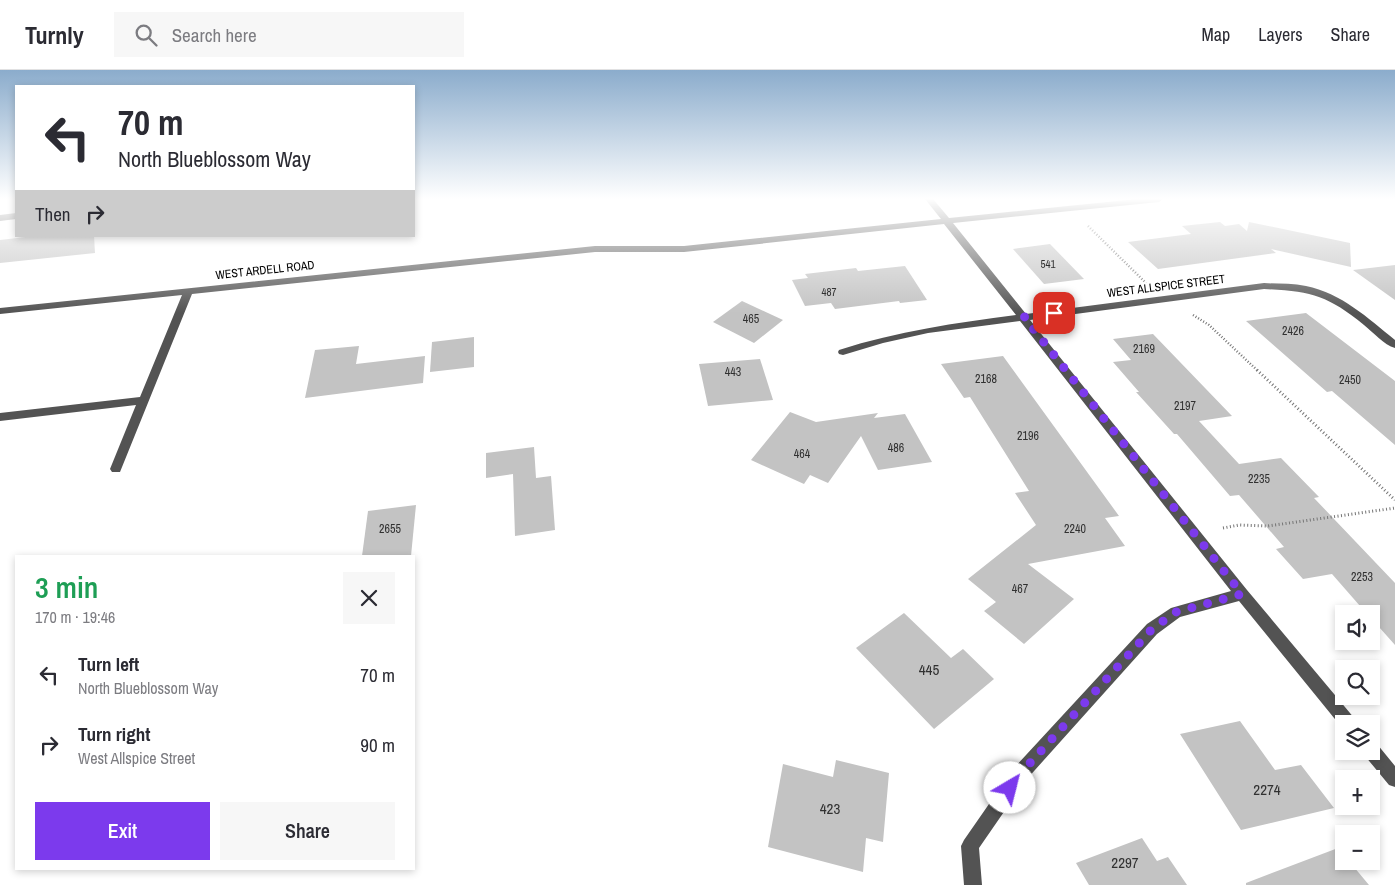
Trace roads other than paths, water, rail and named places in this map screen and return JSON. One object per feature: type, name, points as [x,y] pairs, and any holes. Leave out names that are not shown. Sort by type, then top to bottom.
[{"type":"street","name":"WEST ARDELL ROAD","points":[[0,311],[595,249],[684,249],[796,237]]},
{"type":"street","points":[[960,237],[1242,594],[1342,715]]},
{"type":"street","name":"WEST ALLSPICE STREET","points":[[843,352],[880,340],[928,330],[1264,286],[1311,290],[1353,313],[1395,345]]},
{"type":"street","points":[[116,469],[189,290]]},
{"type":"street","points":[[0,417],[144,400]]},
{"type":"street","points":[[973,885],[970,846],[1020,774],[1152,629],[1176,612],[1242,594]]},
{"type":"street","points":[[1379,760],[1395,779]]}]
